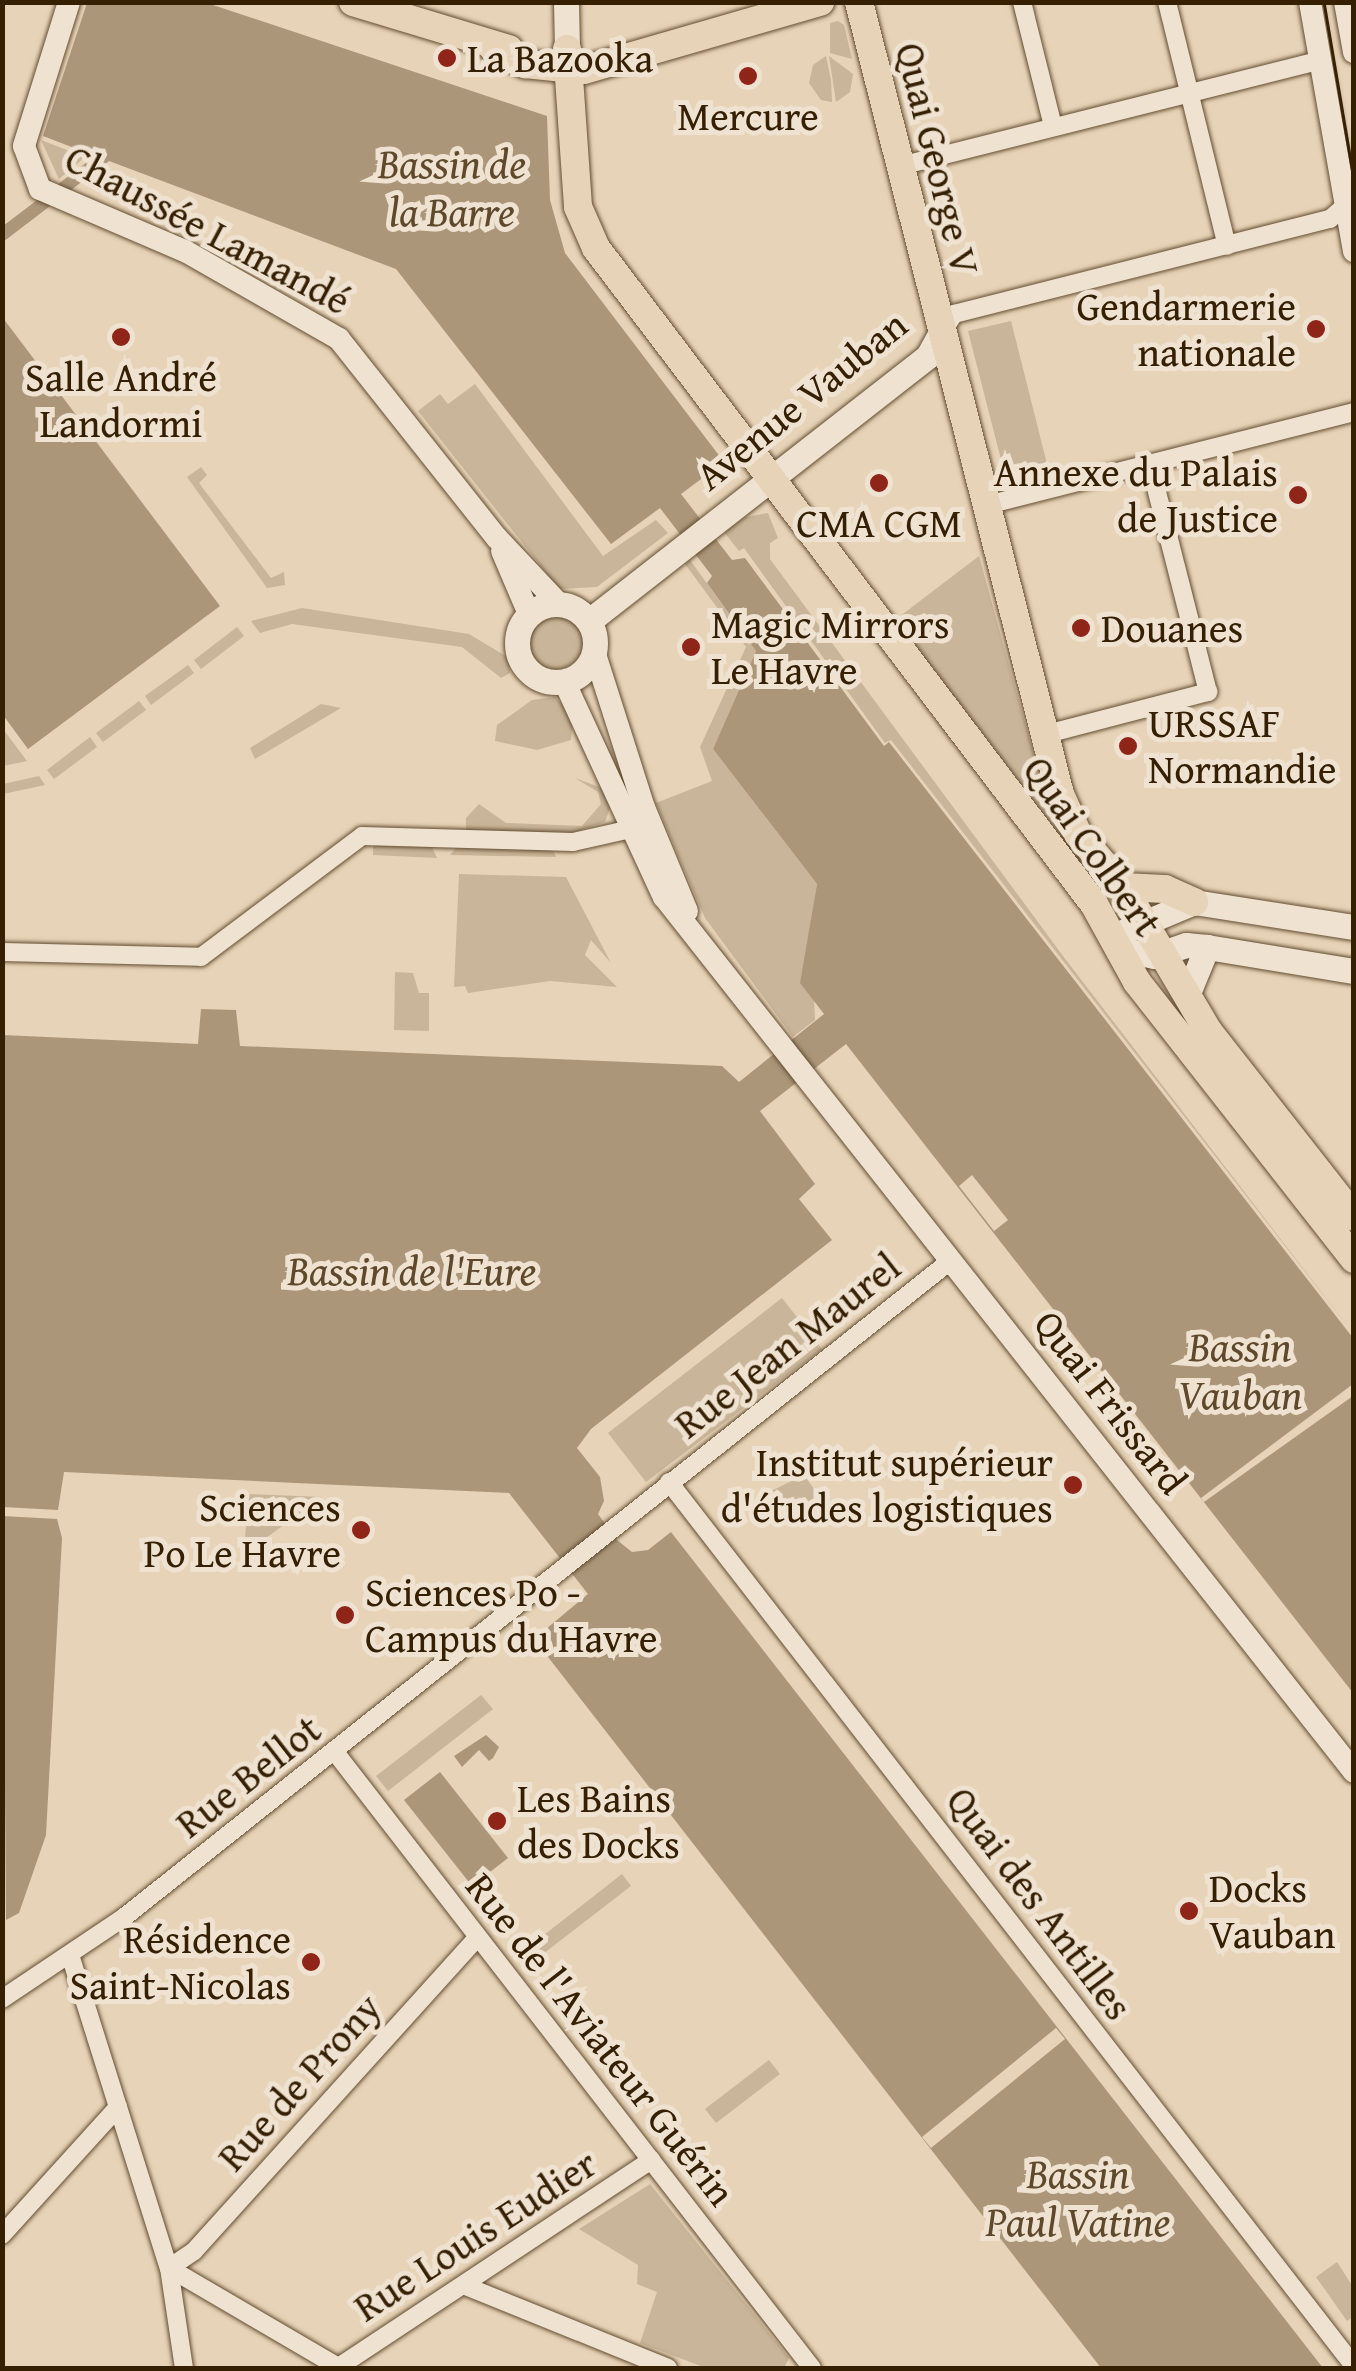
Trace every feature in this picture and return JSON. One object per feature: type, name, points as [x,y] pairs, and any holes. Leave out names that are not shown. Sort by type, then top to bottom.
[{"type":"main road","points":[[352,2],[493,48],[568,60],[661,43],[820,2]]},
{"type":"main road","points":[[566,2],[568,60]]},
{"type":"main road","name":"Quai George V","points":[[859,2],[984,506]]},
{"type":"main road","name":"Quai Colbert","points":[[568,60],[584,226],[1354,1260]]},
{"type":"main road","name":"Avenue Vauban","points":[[589,621],[928,356],[940,334]]},
{"type":"main road","name":"Quai Colbert","points":[[984,506],[1043,736],[1078,834],[1123,887],[1235,1069],[1354,1217]]},
{"type":"main road","points":[[558,603],[589,621],[594,650],[584,670],[564,681],[536,676],[521,660],[518,636],[529,614],[558,603]]},
{"type":"main road","points":[[1123,887],[1166,889],[1194,902],[1354,926]]},
{"type":"main road","points":[[1194,902],[1144,920],[1116,943],[1142,956],[1207,947],[1354,971]]},
{"type":"main road","points":[[1188,994],[1207,947]]},
{"type":"street","name":"Chaussée Lamandé","points":[[69,2],[24,146],[40,188],[62,204],[185,251],[339,339],[497,538],[558,603]]},
{"type":"street","points":[[1022,2],[1053,126]]},
{"type":"street","points":[[1167,2],[1227,246]]},
{"type":"street","points":[[1310,2],[1349,202],[1354,251]]},
{"type":"street","points":[[1345,2],[1354,52]]},
{"type":"street","points":[[900,166],[1319,60]]},
{"type":"street","points":[[940,334],[954,314],[1330,219],[1349,202]]},
{"type":"street","points":[[984,506],[1354,412]]},
{"type":"street","points":[[1043,736],[1208,692],[1150,464]]},
{"type":"street","name":"Chaussée Lamandé","points":[[497,538],[529,614]]},
{"type":"street","points":[[594,650],[641,827]]},
{"type":"street","points":[[564,681],[641,827]]},
{"type":"street","points":[[2,952],[201,956],[362,836],[573,842],[641,827]]},
{"type":"street","name":"Quai Frissard","points":[[641,827],[698,936],[948,1262],[1354,1772]]},
{"type":"street","name":"Rue Jean Maurel","points":[[611,1526],[948,1262]]},
{"type":"street","name":"Quai des Antilles","points":[[669,1482],[1354,2366]]},
{"type":"street","name":"Rue Bellot","points":[[2,1999],[71,1958],[335,1752],[611,1526]]},
{"type":"street","name":"Rue de l'Aviateur Guérin","points":[[335,1752],[810,2368]]},
{"type":"street","name":"Rue de Prony","points":[[170,2268],[194,2252],[477,1938]]},
{"type":"street","points":[[71,1958],[170,2268],[184,2368]]},
{"type":"street","points":[[2,2235],[118,2107]]},
{"type":"street","name":"Rue Louis Eudier","points":[[339,2368],[652,2160]]},
{"type":"street","points":[[170,2268],[339,2368]]},
{"type":"street","points":[[463,2285],[668,2368]]},
{"type":"shaded area","points":[[838,21],[844,25],[852,59],[830,53],[830,23]]},
{"type":"shaded area","points":[[826,56],[832,102],[821,100],[809,83],[813,65]]},
{"type":"shaded area","points":[[829,56],[853,74],[850,92],[836,102]]},
{"type":"shaded area","points":[[41,140],[85,157],[59,179]]},
{"type":"shaded area","points":[[1011,321],[1049,472],[1007,483],[968,331]]},
{"type":"shaded area","points":[[475,384],[603,556],[656,520],[668,533],[597,587],[559,589],[418,411],[440,394],[448,404]]},
{"type":"shaded area","points":[[201,467],[207,475],[199,483],[271,578],[284,572],[285,585],[267,588],[187,477]]},
{"type":"shaded area","points":[[768,513],[778,538],[770,543],[770,559],[1066,960],[1353,1333],[891,740],[885,743],[744,548],[739,551],[724,532],[746,517]]},
{"type":"shaded area","points":[[979,556],[1045,796],[1102,886],[1093,893],[895,620]]},
{"type":"shaded area","points":[[690,560],[756,651],[713,749],[817,884],[801,983],[814,1000],[815,1020],[793,1037],[705,918],[656,803],[712,781],[700,747],[746,647],[685,564]]},
{"type":"shaded area","points":[[302,608],[469,634],[509,658],[510,673],[501,678],[462,647],[292,624],[260,633],[251,621]]},
{"type":"shaded area","points":[[556,615],[575,623],[583,642],[575,661],[556,669],[537,661],[529,642],[537,623]]},
{"type":"shaded area","points":[[237,627],[244,636],[201,669],[194,660]]},
{"type":"shaded area","points":[[188,665],[194,673],[151,705],[145,696]]},
{"type":"shaded area","points":[[555,697],[573,717],[571,740],[537,750],[495,741],[497,725],[532,700]]},
{"type":"shaded area","points":[[139,701],[146,710],[103,742],[96,733]]},
{"type":"shaded area","points":[[321,704],[341,708],[255,759],[250,748]]},
{"type":"shaded area","points":[[3,729],[27,761],[3,766]]},
{"type":"shaded area","points":[[90,737],[97,747],[54,779],[47,770]]},
{"type":"shaded area","points":[[39,776],[45,785],[3,794],[3,784]]},
{"type":"shaded area","points":[[575,778],[602,788],[612,802],[605,822],[571,833],[466,830],[466,818],[479,804],[506,823],[582,826],[601,804],[598,792]]},
{"type":"shaded area","points":[[373,843],[431,845],[437,858],[373,855]]},
{"type":"shaded area","points":[[458,845],[552,848],[556,857],[450,855]]},
{"type":"shaded area","points":[[459,874],[566,877],[611,963],[591,940],[585,955],[617,987],[550,981],[468,993],[465,986],[454,987]]},
{"type":"shaded area","points":[[395,972],[413,973],[419,993],[429,993],[429,1031],[394,1030]]},
{"type":"shaded area","points":[[782,1298],[822,1349],[646,1482],[608,1433]]},
{"type":"shaded area","points":[[804,1475],[819,1496],[806,1505],[800,1497],[780,1512],[767,1493]]},
{"type":"shaded area","points":[[248,1494],[322,1497],[244,1554]]},
{"type":"shaded area","points":[[481,1695],[493,1709],[388,1791],[376,1776]]},
{"type":"shaded area","points":[[622,1874],[631,1886],[530,1964],[521,1953]]},
{"type":"shaded area","points":[[769,2060],[780,2074],[716,2123],[705,2109]]},
{"type":"shaded area","points":[[650,2184],[789,2358],[784,2368],[706,2368],[640,2343],[657,2292],[637,2284],[638,2265],[579,2229]]},
{"type":"shaded area","points":[[1337,2262],[1353,2287],[1353,2317],[1347,2321],[1316,2277]]},
{"type":"water","points":[[87,3],[207,3],[547,116],[550,200],[565,253],[724,462],[681,494],[732,560],[745,558],[884,746],[889,742],[1353,1338],[1353,1693],[846,1044],[760,1111],[815,1184],[799,1199],[832,1240],[591,1429],[577,1448],[600,1477],[604,1501],[598,1514],[617,1540],[632,1552],[648,1550],[671,1532],[1323,2368],[1101,2368],[534,1639],[588,1594],[509,1493],[64,1472],[58,1510],[3,1507],[3,1035],[198,1044],[201,1009],[236,1010],[240,1046],[722,1066],[739,1082],[824,1014],[800,983],[817,884],[713,749],[756,651],[707,583],[712,576],[660,508],[611,544],[396,269],[109,161],[3,242],[3,226],[95,156],[43,136]]},
{"type":"water","points":[[3,318],[220,606],[28,749],[3,715]]},
{"type":"water","points":[[3,1516],[57,1519],[62,1538],[46,1835],[19,1913],[6,1920]]},
{"type":"water","points":[[486,1735],[499,1747],[493,1758],[489,1761],[479,1750],[462,1767],[454,1756]]},
{"type":"water","points":[[440,1772],[508,1858],[472,1886],[404,1800]]},
{"type":"pier","points":[[972,1175],[1008,1220],[994,1231],[959,1186]]},
{"type":"pier","points":[[1353,1384],[1353,1396],[1204,1502],[1201,1498]]},
{"type":"pier","points":[[1056,2028],[1065,2039],[931,2148],[922,2137]]},
{"type":"tram line","points":[[1324,2],[1354,179]]},
{"type":"place","name":"La Bazooka","points":[[447,58]]},
{"type":"place","name":"Mercure","points":[[748,76]]},
{"type":"place","name":"Gendarmerie nationale","points":[[1316,329]]},
{"type":"place","name":"Salle André Landormi","points":[[121,337]]},
{"type":"place","name":"CMA CGM","points":[[879,483]]},
{"type":"place","name":"Annexe du Palais de Justice","points":[[1298,495]]},
{"type":"place","name":"Douanes","points":[[1081,628]]},
{"type":"place","name":"Magic Mirrors Le Havre","points":[[691,647]]},
{"type":"place","name":"URSSAF Normandie","points":[[1128,746]]},
{"type":"place","name":"Institut supérieur d'études logistiques","points":[[1073,1485]]},
{"type":"place","name":"Sciences Po Le Havre","points":[[361,1530]]},
{"type":"place","name":"Sciences Po - Campus du Havre","points":[[345,1615]]},
{"type":"place","name":"Les Bains des Docks","points":[[497,1821]]},
{"type":"place","name":"Docks Vauban","points":[[1189,1911]]},
{"type":"place","name":"Résidence Saint-Nicolas","points":[[311,1962]]},
{"type":"water label","name":"Bassin de la Barre","points":[[452,187]]},
{"type":"water label","name":"Bassin de l'Eure","points":[[412,1270]]},
{"type":"water label","name":"Bassin Vauban","points":[[1240,1370]]},
{"type":"water label","name":"Bassin Paul Vatine","points":[[1078,2197]]}]
